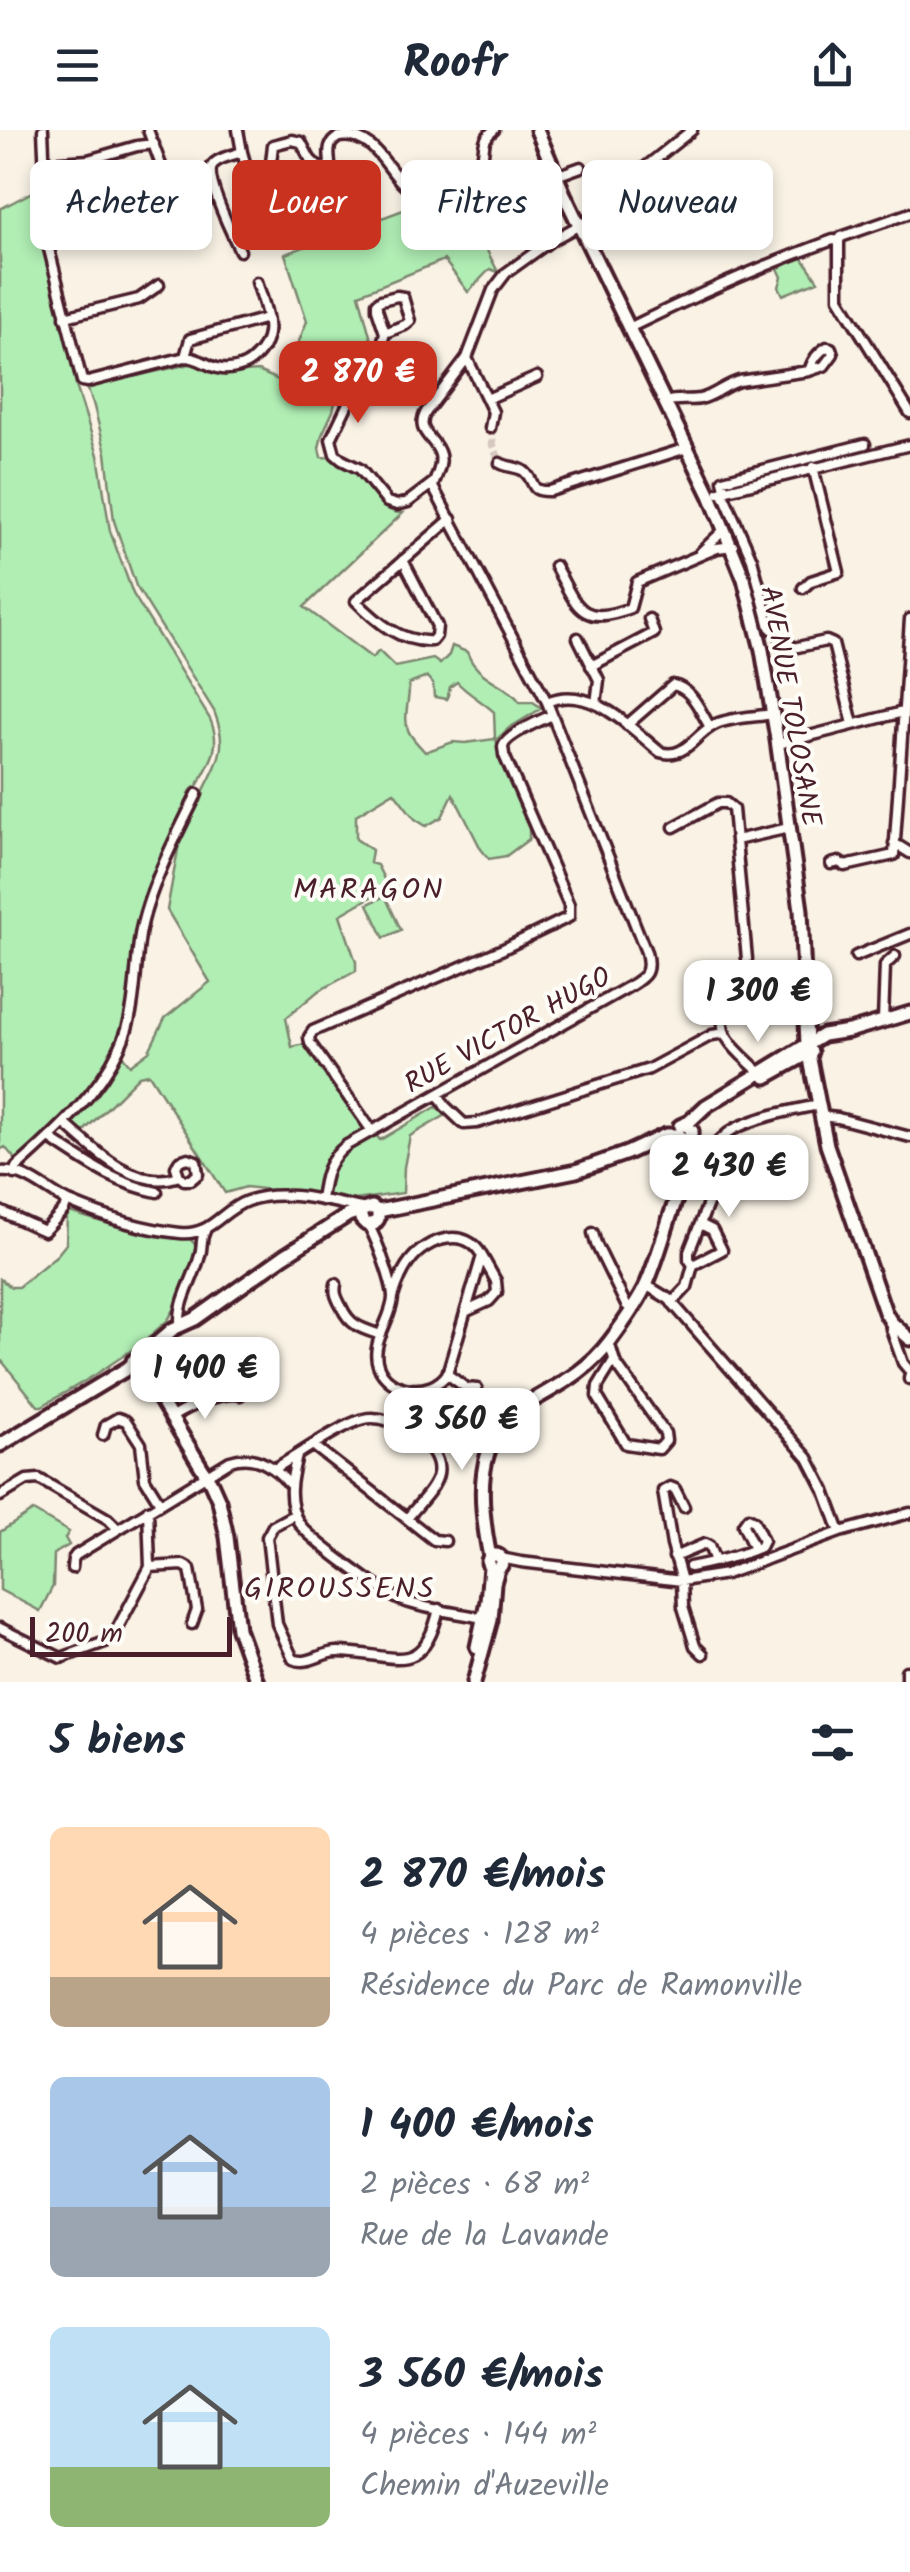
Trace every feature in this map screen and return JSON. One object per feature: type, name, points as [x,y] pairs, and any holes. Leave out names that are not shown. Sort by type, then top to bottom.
[{"type":"street","points":[[43,130],[46,160]]},
{"type":"street","points":[[136,146],[148,130],[160,160]]},
{"type":"street","points":[[238,130],[246,166],[258,170],[271,163],[273,146],[292,140],[301,142],[318,168],[327,168],[332,141],[356,133],[370,140],[410,188],[423,193],[452,185],[477,172],[483,142],[494,130]]},
{"type":"street","name":"AVENUE TOLOSANE","points":[[536,130],[549,160]]},
{"type":"street","points":[[385,333],[410,321],[404,296],[378,304],[385,333],[381,347],[353,393],[332,439],[335,454],[360,469],[387,502],[397,506],[408,502],[438,474],[441,460],[422,428],[422,417],[467,358],[494,290],[506,273],[590,219],[638,173],[692,130]]},
{"type":"street","points":[[88,160],[154,144]]},
{"type":"street","points":[[232,232],[220,204],[212,166],[242,152]]},
{"type":"street","points":[[562,174],[580,167]]},
{"type":"street","name":"AVENUE TOLOSANE","points":[[562,189],[686,448],[719,492],[726,529],[753,613],[778,744],[802,922],[808,1049],[819,1111],[886,1312],[910,1339]]},
{"type":"street","points":[[910,214],[842,238],[837,286],[839,298],[910,412]]},
{"type":"street","points":[[629,328],[771,262],[833,240],[839,242]]},
{"type":"street","points":[[49,250],[84,382],[185,358],[196,357],[219,369],[245,366],[262,353],[269,336],[257,282]]},
{"type":"street","points":[[64,317],[139,298],[160,286]]},
{"type":"street","points":[[185,358],[190,339],[267,318]]},
{"type":"street","points":[[467,358],[494,412],[490,428]]},
{"type":"street","points":[[665,402],[704,398],[730,384],[809,371]]},
{"type":"street","points":[[487,399],[538,377]]},
{"type":"street","points":[[719,492],[909,443]]},
{"type":"street","points":[[853,724],[833,644],[826,641],[792,648],[770,627],[752,559],[719,492],[723,480],[865,444]]},
{"type":"street","points":[[500,463],[520,469],[539,492],[686,448]]},
{"type":"street","points":[[803,588],[839,572],[813,468]]},
{"type":"street","name":"RUE VICTOR HUGO","points":[[320,1200],[323,1180],[340,1150],[630,986],[647,972],[650,964],[546,702],[433,482]]},
{"type":"street","points":[[403,560],[437,626],[432,641],[420,642],[394,633],[356,601],[451,518]]},
{"type":"street","points":[[694,559],[726,529]]},
{"type":"street","points":[[555,566],[580,609],[598,617],[630,608],[638,582],[716,548],[733,546]]},
{"type":"street","points":[[592,666],[654,633],[648,619]]},
{"type":"street","points":[[831,864],[839,862],[845,866],[894,855],[910,619]]},
{"type":"street","points":[[578,638],[600,686],[596,704]]},
{"type":"street","points":[[628,726],[673,685],[682,687],[694,699],[710,728]]},
{"type":"street","points":[[546,702],[561,696],[605,707],[660,752],[668,754],[682,752],[722,722],[773,714]]},
{"type":"street","points":[[778,744],[904,712]]},
{"type":"street","points":[[372,1131],[310,1043],[313,1031],[569,918],[569,905],[503,746],[513,736],[552,716]]},
{"type":"street","points":[[898,791],[910,788]]},
{"type":"street","points":[[15,1173],[98,1083],[122,1041],[134,1005],[142,924],[168,854],[198,794]]},
{"type":"street","points":[[674,827],[718,803],[733,809],[747,959]]},
{"type":"street","points":[[736,840],[789,828]]},
{"type":"street","points":[[894,843],[910,852]]},
{"type":"street","points":[[856,956],[910,934]]},
{"type":"street","points":[[883,1022],[885,965],[895,956]]},
{"type":"street","points":[[726,1010],[722,1021],[725,1033],[762,1075]]},
{"type":"street","points":[[0,1445],[131,1363],[170,1326],[217,1303],[348,1215],[369,1216],[576,1171],[666,1135],[686,1132],[706,1106],[808,1049],[910,1013]]},
{"type":"street","points":[[438,1094],[464,1124],[478,1123],[649,1068],[712,1035],[725,1033]]},
{"type":"street","points":[[691,1161],[698,1160],[732,1130],[765,1116],[819,1111],[910,1137]]},
{"type":"street","points":[[64,1122],[100,1154],[128,1172],[164,1180],[179,1176]]},
{"type":"street","points":[[474,1682],[476,1651],[487,1619],[495,1560],[488,1470],[494,1446],[508,1418],[585,1368],[609,1342],[648,1286],[691,1161],[686,1132]]},
{"type":"street","points":[[50,1138],[102,1173],[158,1192]]},
{"type":"street","points":[[0,1172],[27,1176],[68,1201],[140,1226],[187,1234],[205,1231]]},
{"type":"street","points":[[672,1302],[686,1287],[693,1265],[690,1252],[709,1201],[754,1184]]},
{"type":"street","points":[[183,1322],[180,1310],[200,1256],[201,1238],[240,1204],[281,1196],[320,1200],[369,1216]]},
{"type":"street","points":[[0,1211],[44,1231],[68,1201]]},
{"type":"street","points":[[369,1216],[393,1297]]},
{"type":"street","points":[[693,1265],[722,1250],[712,1230],[700,1224]]},
{"type":"street","points":[[593,1232],[632,1308]]},
{"type":"street","points":[[467,1311],[489,1302],[497,1292],[496,1281],[478,1247],[446,1238],[436,1240],[420,1250],[404,1270],[393,1297],[377,1363],[382,1374],[393,1382],[422,1390],[439,1384],[447,1374],[482,1256]]},
{"type":"street","points":[[384,1266],[404,1270]]},
{"type":"street","name":"AVENUE TOLOSANE","points":[[871,1266],[898,1318],[910,1326]]},
{"type":"street","points":[[336,1284],[335,1293],[348,1320],[381,1335]]},
{"type":"street","points":[[648,1286],[672,1302],[808,1458],[840,1532]]},
{"type":"street","points":[[891,1328],[909,1374]]},
{"type":"street","points":[[609,1342],[614,1360],[664,1432],[666,1441],[659,1449],[626,1444],[597,1398],[597,1388],[614,1360]]},
{"type":"street","points":[[131,1363],[133,1374],[149,1384],[214,1488],[222,1508],[238,1629],[257,1682]]},
{"type":"street","points":[[0,1437],[131,1363]]},
{"type":"street","points":[[447,1374],[466,1388],[478,1389]]},
{"type":"street","points":[[170,1418],[228,1393],[240,1395]]},
{"type":"street","points":[[104,1435],[106,1425],[118,1418],[126,1421],[141,1444],[144,1477],[160,1502]]},
{"type":"street","points":[[274,1469],[354,1423],[383,1418],[405,1428],[432,1451],[438,1470],[434,1483],[406,1519]]},
{"type":"street","points":[[314,1446],[434,1540],[445,1541]]},
{"type":"street","points":[[297,1456],[289,1484],[302,1528],[382,1591],[403,1601],[487,1619]]},
{"type":"street","points":[[72,1568],[75,1556],[222,1464],[238,1458],[254,1459],[274,1469],[289,1484]]},
{"type":"street","points":[[0,1496],[27,1480],[39,1479],[108,1519],[118,1529]]},
{"type":"street","points":[[684,1507],[676,1489],[663,1491],[674,1558],[682,1581],[682,1600],[695,1646],[703,1654]]},
{"type":"street","points":[[0,1628],[58,1658],[103,1643],[114,1635],[150,1566],[148,1510]]},
{"type":"street","points":[[495,1560],[682,1581],[726,1574],[840,1532],[910,1513]]},
{"type":"street","points":[[295,1514],[270,1528],[267,1540],[277,1624],[295,1660],[305,1662],[339,1652],[388,1661],[408,1660],[431,1640],[439,1609]]},
{"type":"street","points":[[674,1558],[705,1544],[715,1562]]},
{"type":"street","points":[[690,1567],[754,1549]]},
{"type":"street","points":[[150,1566],[182,1565],[190,1569],[197,1610],[192,1624]]},
{"type":"street","points":[[906,1672],[906,1682]]},
{"type":"green space","points":[[30,193],[30,250],[46,250],[77,389],[98,455],[110,531],[133,594],[210,719],[215,746],[207,769],[190,793],[149,893],[136,936],[127,1009],[111,1050],[84,1094],[50,1133],[15,1159],[5,1147],[0,1150],[0,209]]},
{"type":"green space","points":[[401,211],[401,250],[487,250],[498,272],[490,269],[468,292],[444,260],[359,294],[371,340],[337,395],[319,448],[321,457],[338,459],[360,475],[381,504],[403,513],[304,607],[372,658],[379,651],[395,667],[433,659],[440,664],[452,646],[467,652],[480,671],[520,702],[533,702],[542,708],[496,740],[529,829],[529,839],[506,856],[489,859],[453,794],[442,817],[426,826],[415,819],[394,792],[356,815],[356,839],[372,850],[370,863],[377,865],[388,887],[340,915],[356,971],[317,992],[286,1018],[292,1047],[305,1044],[380,1140],[436,1107],[446,1115],[410,1136],[403,1193],[355,1200],[246,1187],[225,1193],[149,1074],[139,1076],[83,1132],[69,1120],[120,1053],[130,1065],[149,1051],[165,1018],[210,982],[167,910],[181,833],[201,802],[221,743],[214,711],[136,586],[114,521],[106,453],[87,387],[194,363],[219,374],[258,371],[283,382],[307,321],[285,254],[296,250],[381,250],[381,218]],"holes":[[[427,677],[433,684],[434,697],[447,699],[450,687],[457,682],[494,712],[495,739],[453,742],[425,752],[408,730],[409,684]]]},
{"type":"green space","points":[[800,254],[818,281],[783,295],[776,264]]},
{"type":"green space","points":[[385,896],[401,930],[384,938],[368,904]]},
{"type":"green space","points":[[69,1212],[139,1233],[190,1239],[200,1249],[168,1320],[95,1375],[38,1406],[0,1362],[0,1279],[18,1287],[57,1255],[66,1244]]},
{"type":"green space","points":[[33,1511],[69,1532],[65,1538],[69,1545],[54,1554],[53,1586],[40,1611],[0,1590],[0,1532]]},
{"type":"tunnel","points":[[490,428],[500,463]]},
{"type":"district","name":"MARAGON","points":[[369,889]]},
{"type":"district","name":"GIROUSSENS","points":[[340,1588]]}]
